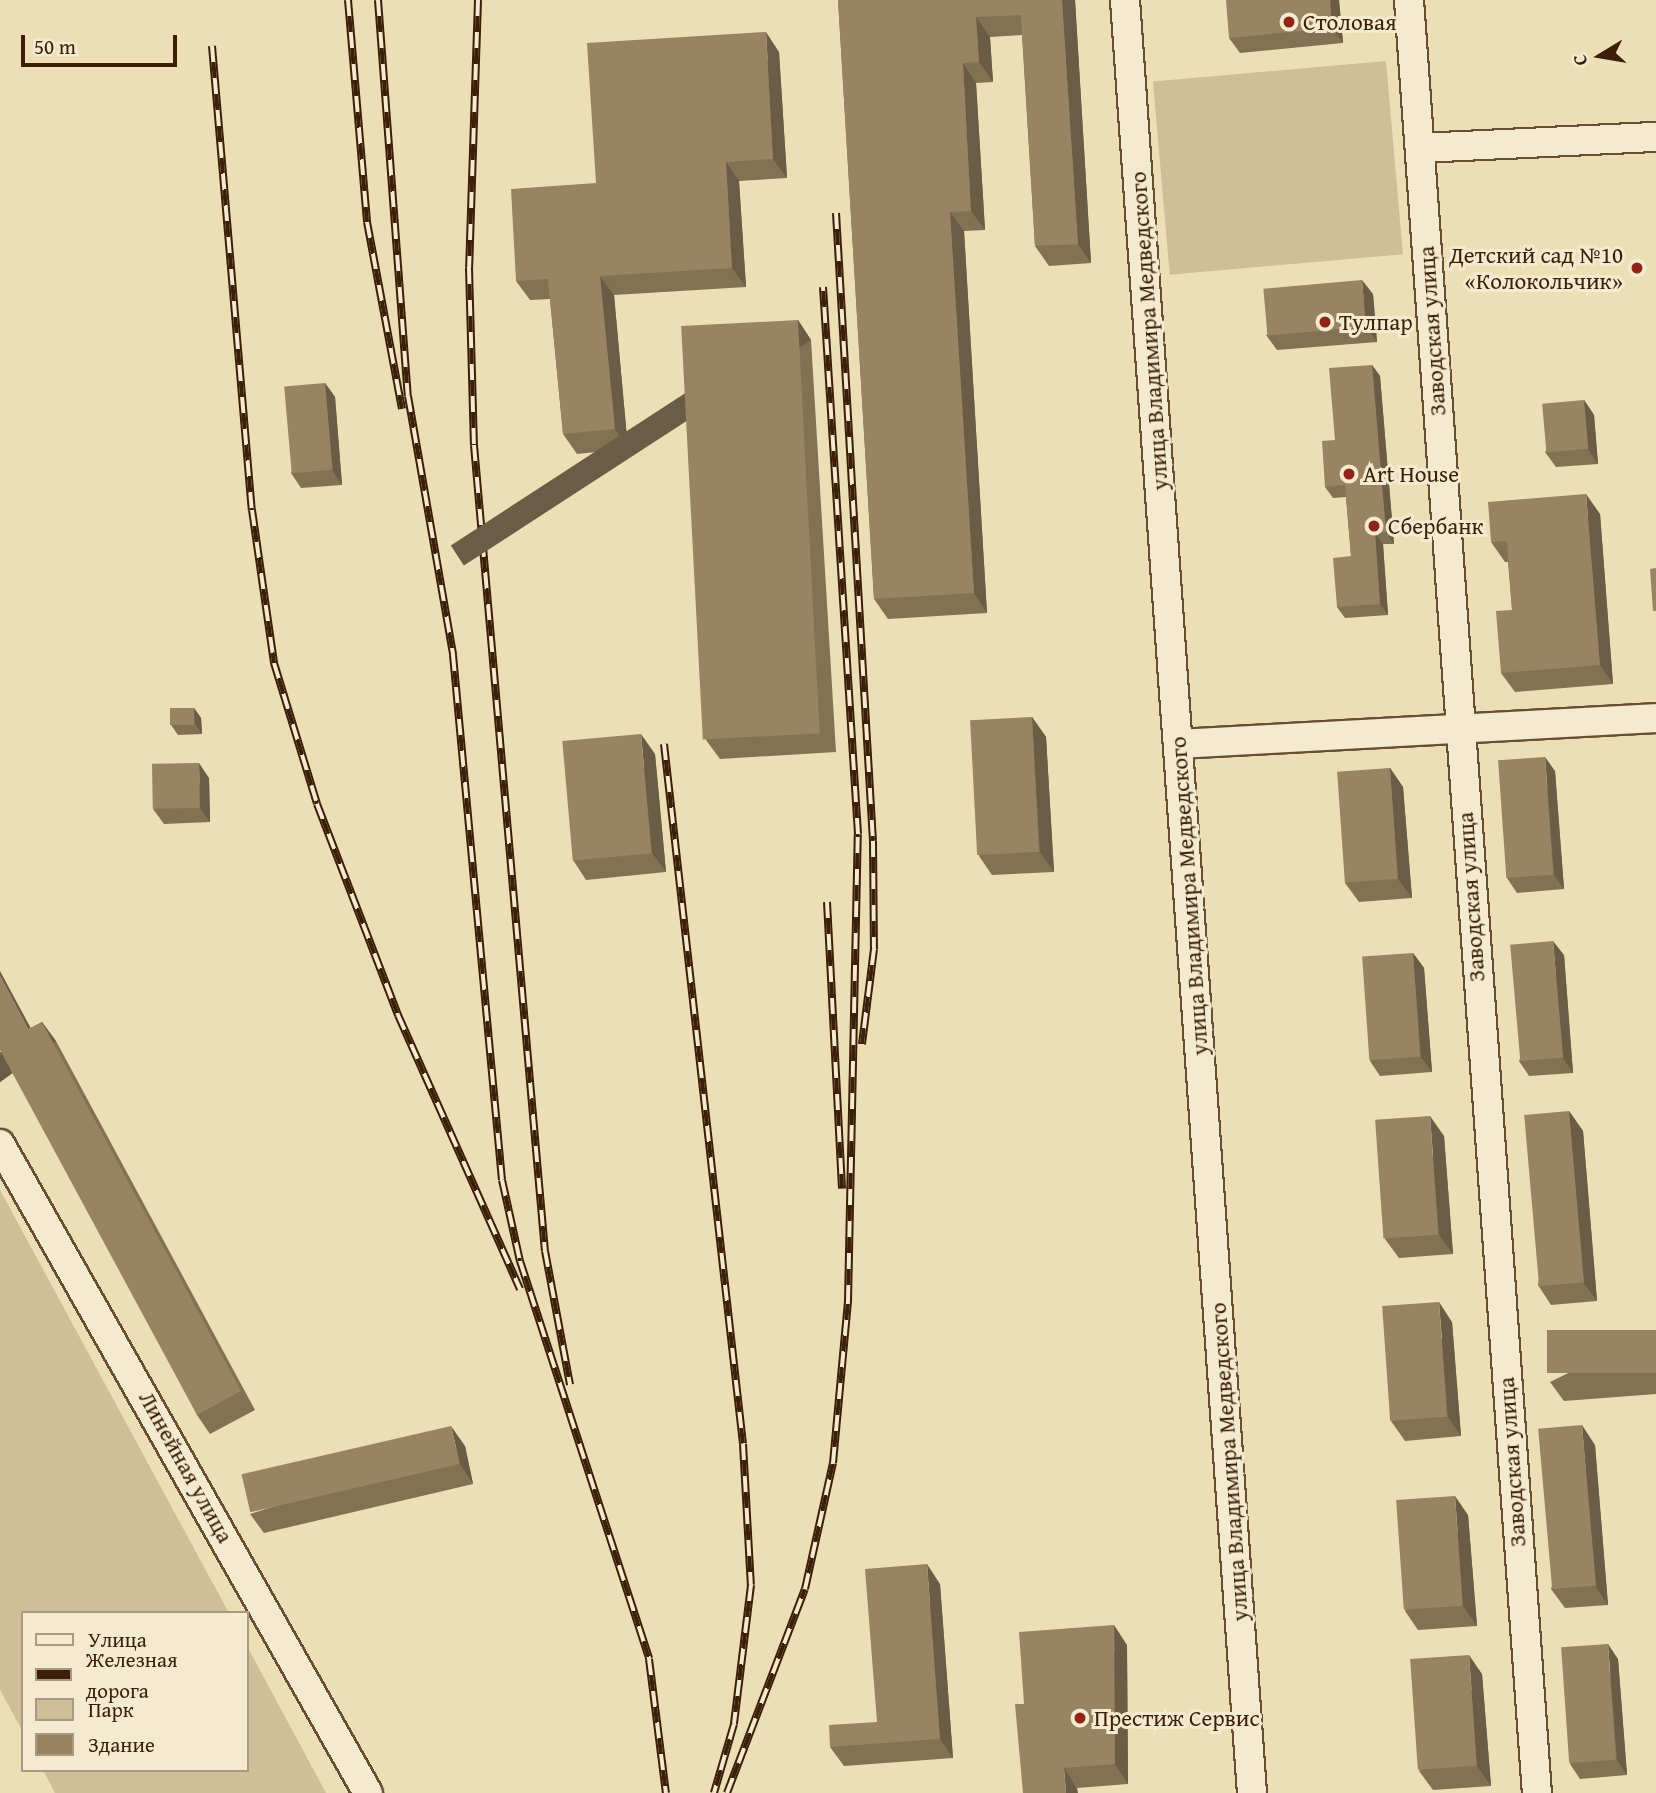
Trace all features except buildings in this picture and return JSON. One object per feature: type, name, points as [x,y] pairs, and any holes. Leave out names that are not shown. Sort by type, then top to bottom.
[{"type":"street","name":"улица Владимира Медведского","points":[[1125,0],[1252,1793]]},
{"type":"street","name":"Заводская улица","points":[[1409,0],[1458,727],[1537,1793]]},
{"type":"street","points":[[1420,148],[1656,137]]},
{"type":"street","points":[[1178,744],[1656,718]]},
{"type":"street","name":"Линейная улица","points":[[0,1144],[368,1793]]},
{"type":"green space","points":[[1386,61],[1403,254],[1170,275],[1153,81]]},
{"type":"green space","points":[[0,1190],[228,1611],[21,1611],[21,1728],[0,1690]]},
{"type":"green space","points":[[248,1648],[326,1793],[55,1793],[44,1772],[248,1772]]},
{"type":"railway","points":[[348,0],[367,222],[402,409]]},
{"type":"railway","points":[[378,0],[408,396],[453,655],[502,1180],[520,1261],[649,1659],[666,1793]]},
{"type":"railway","points":[[478,0],[469,268],[474,445],[545,1251],[570,1385]]},
{"type":"railway","points":[[212,46],[252,510],[274,663],[317,804],[398,1015],[520,1289]]},
{"type":"railway","points":[[836,213],[873,841],[874,949],[862,1044]]},
{"type":"railway","points":[[727,1793],[805,1589],[833,1463],[848,1301],[858,834],[823,287]]},
{"type":"railway","points":[[664,744],[743,1444],[751,1585],[734,1724],[714,1793]]},
{"type":"railway","points":[[827,902],[842,1189]]},
{"type":"place","name":"Столовая","points":[[1289,22]]},
{"type":"place","name":"Детский сад №10 «Колокольчик»","points":[[1637,268]]},
{"type":"place","name":"Тулпар","points":[[1325,322]]},
{"type":"place","name":"Art House","points":[[1349,474]]},
{"type":"place","name":"Сбербанк","points":[[1374,526]]},
{"type":"place","name":"Престиж Сервис","points":[[1080,1718]]}]
